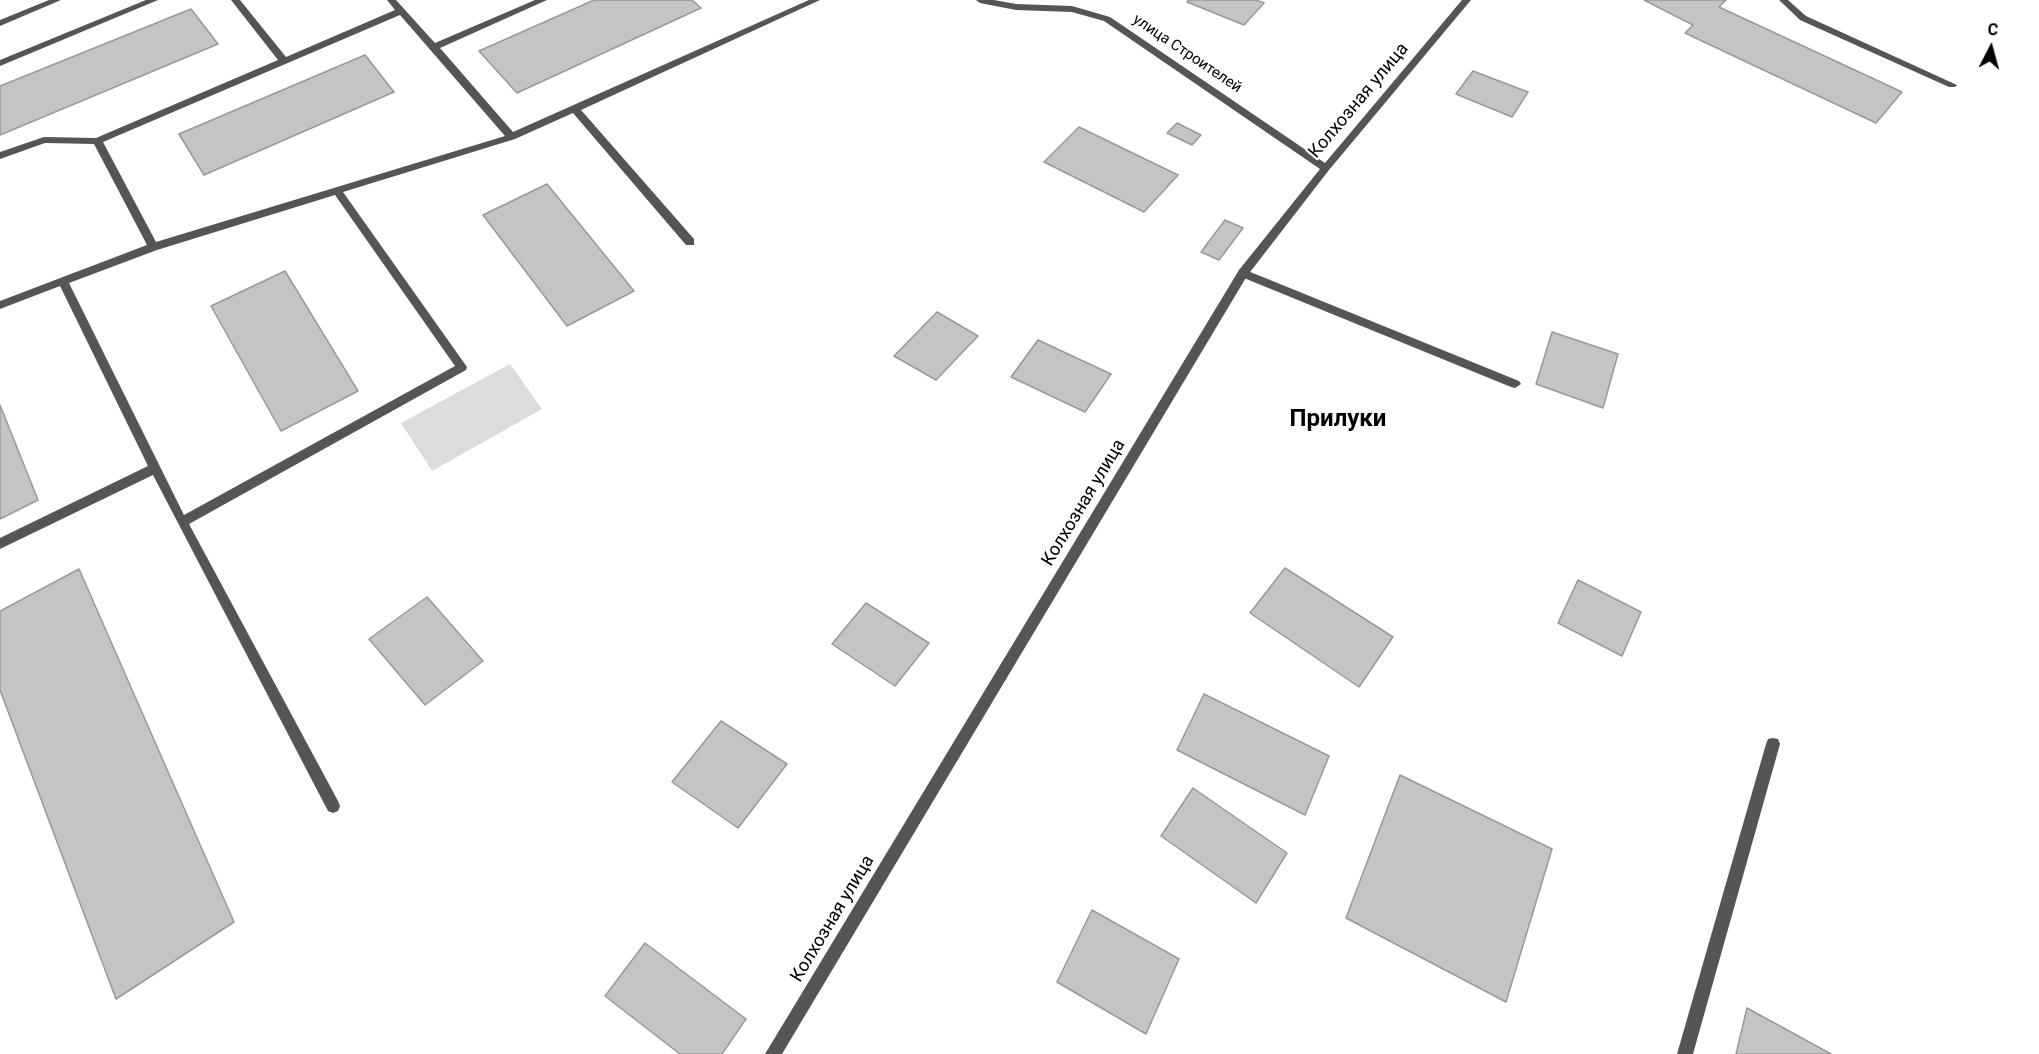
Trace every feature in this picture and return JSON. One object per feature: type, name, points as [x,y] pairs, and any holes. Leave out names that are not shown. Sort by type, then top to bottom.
[{"type":"street","points":[[0,23],[57,0]]},
{"type":"street","points":[[0,63],[154,0]]},
{"type":"street","points":[[235,0],[284,61]]},
{"type":"street","points":[[392,0],[512,137]]},
{"type":"street","points":[[434,47],[543,0]]},
{"type":"street","name":"улица Строителей","points":[[980,0],[1016,7],[1072,9],[1107,19],[1326,168]]},
{"type":"street","name":"Колхозная улица","points":[[772,1054],[1243,273],[1326,168],[1467,0]]},
{"type":"street","points":[[1783,0],[1803,18],[1952,85]]},
{"type":"street","points":[[0,305],[153,247],[512,137],[812,1]]},
{"type":"street","points":[[0,156],[44,141],[63,139],[97,141],[402,11]]},
{"type":"street","points":[[575,109],[690,242]]},
{"type":"street","points":[[97,141],[153,247]]},
{"type":"street","points":[[182,522],[462,367],[337,191]]},
{"type":"street","points":[[1243,273],[1515,384]]},
{"type":"street","points":[[63,281],[182,522],[333,806]]},
{"type":"street","points":[[0,544],[155,468]]},
{"type":"street","points":[[1684,1054],[1773,744]]},
{"type":"shaded area","points":[[510,364],[542,409],[432,471],[401,423]]},
{"type":"building","points":[[594,0],[692,0],[701,8],[517,93],[479,51]]},
{"type":"building","points":[[1188,0],[1256,0],[1264,3],[1244,25],[1187,2]]},
{"type":"building","points":[[1644,0],[1726,0],[1719,7],[1902,92],[1876,123],[1685,33],[1693,25]]},
{"type":"building","points":[[191,9],[218,44],[0,135],[0,86]]},
{"type":"building","points":[[365,55],[394,92],[204,175],[179,134]]},
{"type":"building","points":[[1473,71],[1528,92],[1512,117],[1456,94]]},
{"type":"building","points":[[1177,123],[1201,135],[1192,145],[1167,133]]},
{"type":"building","points":[[1079,127],[1178,175],[1144,212],[1044,162]]},
{"type":"building","points":[[547,184],[634,291],[567,326],[483,215]]},
{"type":"building","points":[[1225,220],[1243,228],[1219,260],[1201,252]]},
{"type":"building","points":[[285,271],[358,391],[281,431],[211,306]]},
{"type":"building","points":[[937,312],[978,336],[936,380],[894,356]]},
{"type":"building","points":[[1552,332],[1618,354],[1603,408],[1536,384]]},
{"type":"building","points":[[1038,340],[1111,374],[1085,412],[1011,377]]},
{"type":"building","points":[[0,405],[38,500],[0,519]]},
{"type":"building","points":[[1285,568],[1393,637],[1359,687],[1250,613]]},
{"type":"building","points":[[79,569],[234,922],[116,999],[0,690],[0,611]]},
{"type":"building","points":[[1578,580],[1641,612],[1622,656],[1558,623]]},
{"type":"building","points":[[427,597],[483,661],[425,705],[369,639]]},
{"type":"building","points":[[866,603],[929,643],[895,686],[832,644]]},
{"type":"building","points":[[1204,694],[1329,756],[1305,815],[1177,750]]},
{"type":"building","points":[[721,721],[787,764],[738,828],[672,782]]},
{"type":"building","points":[[1400,775],[1552,849],[1506,1002],[1346,918]]},
{"type":"building","points":[[1193,788],[1287,853],[1256,903],[1161,836]]},
{"type":"building","points":[[1092,910],[1179,959],[1146,1034],[1057,982]]},
{"type":"building","points":[[645,943],[746,1019],[722,1054],[680,1054],[605,996]]},
{"type":"building","points":[[1747,1008],[1831,1054],[1736,1054]]},
{"type":"district","name":"Прилуки","points":[[1338,420]]}]
